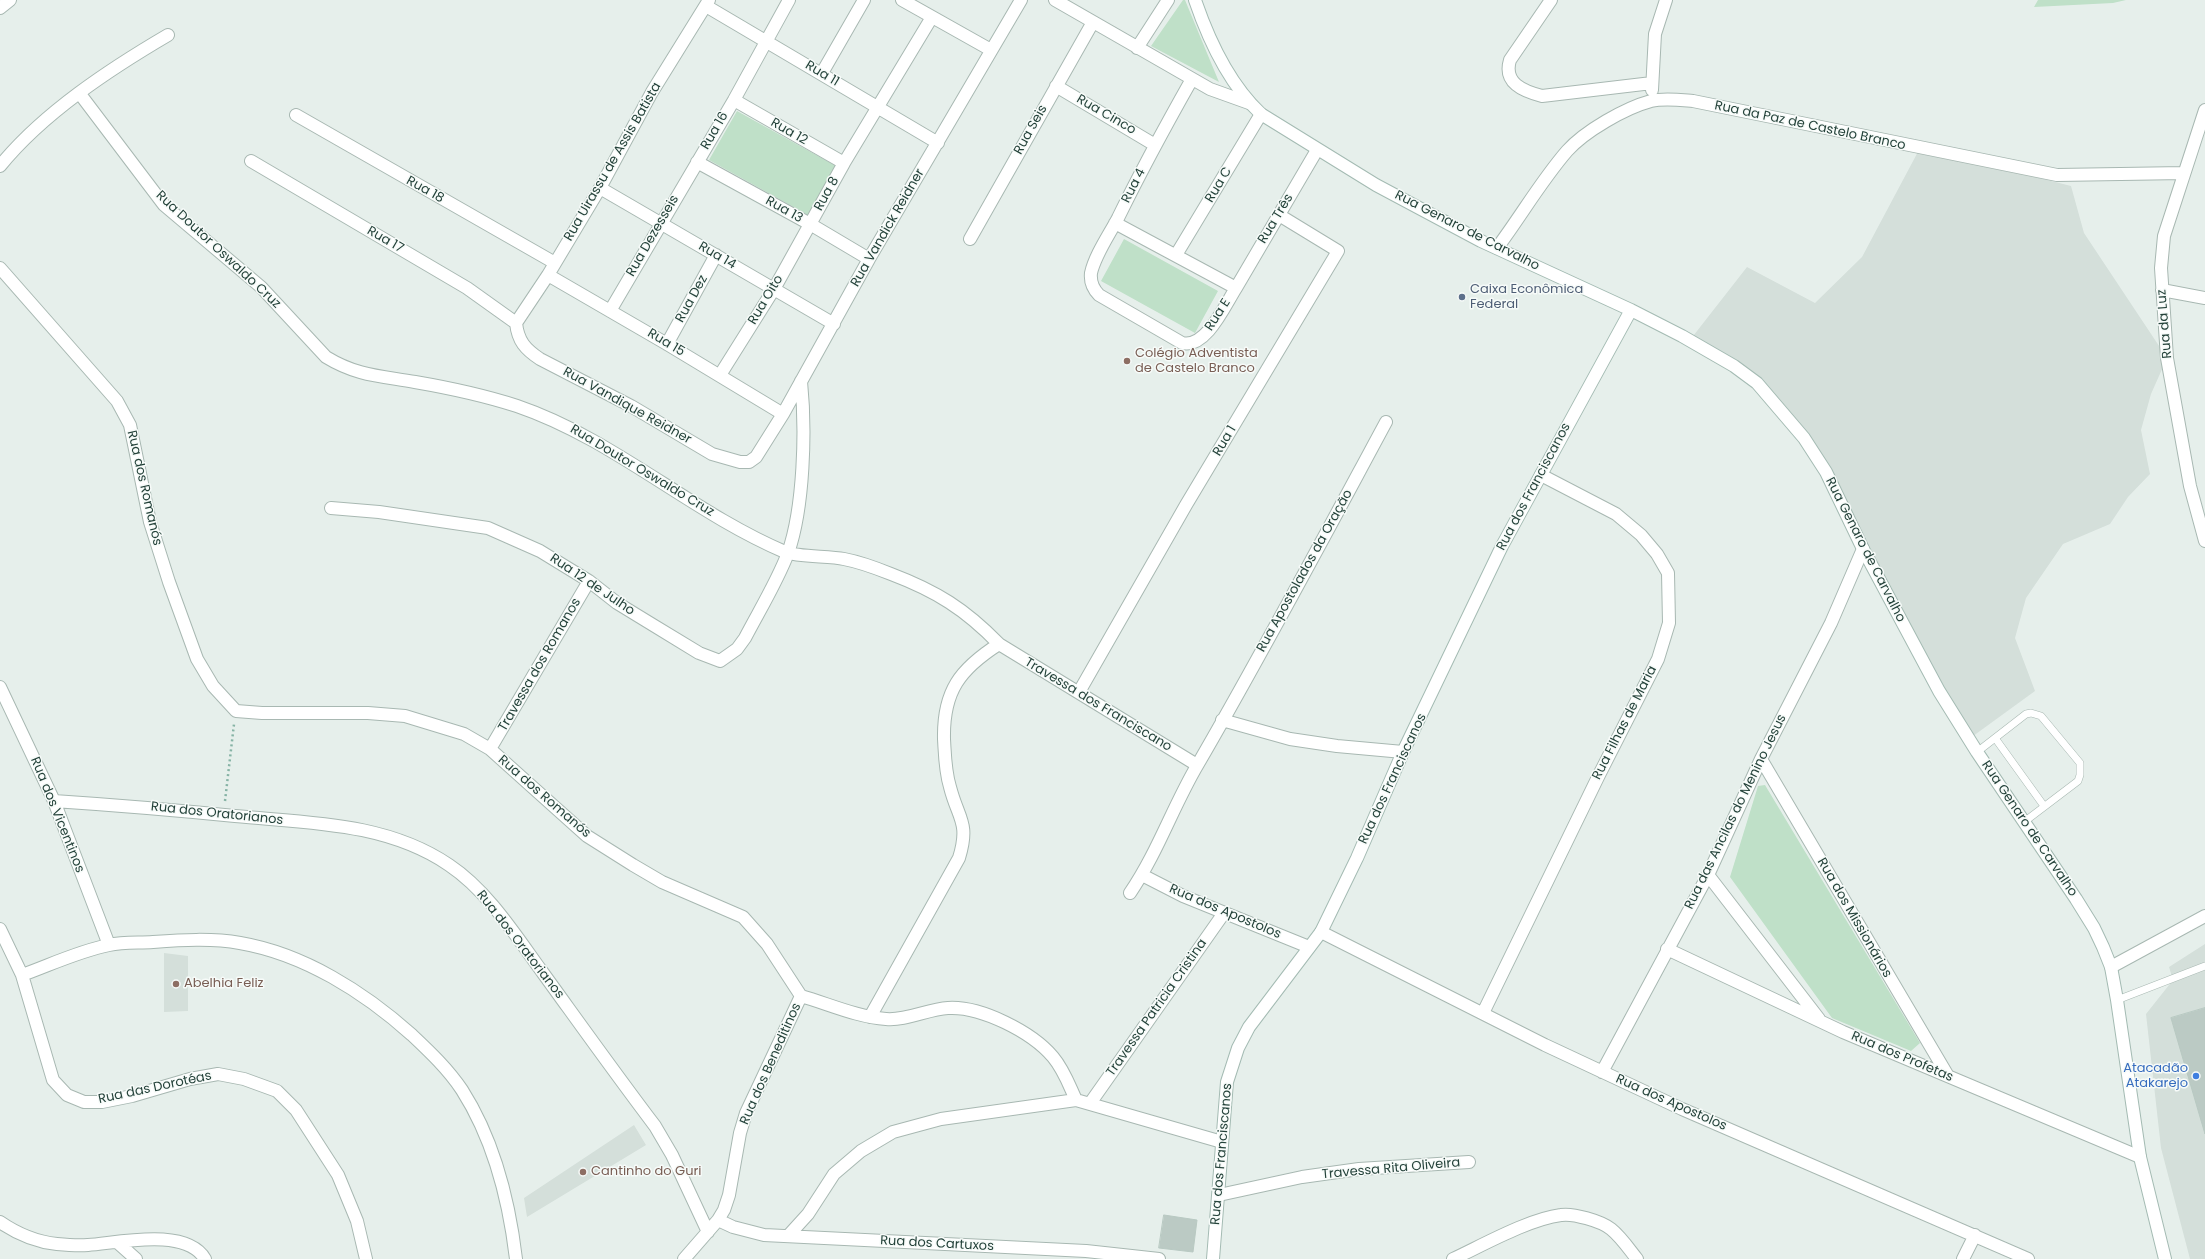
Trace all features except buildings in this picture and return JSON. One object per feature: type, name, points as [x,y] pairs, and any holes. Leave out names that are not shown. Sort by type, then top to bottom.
[{"type":"street","points":[[0,8],[10,0]]},
{"type":"street","points":[[734,100],[790,0]]},
{"type":"street","points":[[822,73],[864,0]]},
{"type":"street","points":[[902,0],[991,50]]},
{"type":"street","name":"Rua Vandick Reidner","points":[[756,457],[783,414],[869,259],[1021,0]]},
{"type":"street","points":[[1055,0],[1210,90],[1249,103]]},
{"type":"street","points":[[1137,48],[1168,0]]},
{"type":"street","points":[[1195,0],[1214,45],[1249,103]]},
{"type":"street","points":[[1551,0],[1522,42],[1508,67],[1510,78],[1516,87],[1542,96],[1652,83]]},
{"type":"street","points":[[1651,101],[1656,34],[1666,0]]},
{"type":"street","name":"Rua 11","points":[[707,3],[766,42],[822,73],[877,108],[938,143]]},
{"type":"street","name":"Rua Uirassu de Assis Batista","points":[[516,323],[548,275],[600,188],[652,92],[707,3]]},
{"type":"street","points":[[844,163],[932,17]]},
{"type":"street","name":"Rua Seis","points":[[970,239],[1056,86],[1094,22]]},
{"type":"street","points":[[0,166],[37,126],[117,66],[168,35]]},
{"type":"street","name":"Rua 4","points":[[1100,295],[1094,290],[1091,274],[1155,144],[1192,79]]},
{"type":"street","name":"Rua Cinco","points":[[1056,86],[1155,144]]},
{"type":"street","name":"Rua Doutor Oswaldo Cruz","points":[[80,94],[164,205],[261,287],[326,357],[351,371],[366,375],[484,395],[547,416],[588,436],[724,522],[788,553]]},
{"type":"street","name":"Rua 16","points":[[697,162],[734,100]]},
{"type":"street","name":"Rua 12","points":[[734,100],[844,163]]},
{"type":"street","name":"Rua da Paz de Castelo Branco","points":[[1497,248],[1520,218],[1544,180],[1569,150],[1599,126],[1627,111],[1651,101],[1675,100],[1693,102],[2057,175],[2184,173]]},
{"type":"street","name":"Rua Genaro de Carvalho","points":[[1249,103],[1261,114],[1317,150],[1376,185],[1497,248],[1631,310],[1734,366],[1757,383],[1804,438],[1826,472],[1863,549],[1939,691],[1977,752],[2094,928],[2111,967],[2140,1157],[2165,1259]]},
{"type":"street","name":"Rua da Luz","points":[[2205,110],[2164,236],[2161,268],[2169,366],[2190,486],[2205,541]]},
{"type":"street","name":"Rua C","points":[[1176,255],[1261,114]]},
{"type":"street","name":"Rua 18","points":[[296,115],[555,263]]},
{"type":"street","name":"Rua Três","points":[[1236,288],[1317,150]]},
{"type":"street","name":"Rua 17","points":[[251,161],[467,288],[516,323]]},
{"type":"street","name":"Rua Dezesseis","points":[[610,311],[697,162]]},
{"type":"street","name":"Rua 13","points":[[697,162],[810,224],[869,259]]},
{"type":"street","name":"Rua 8","points":[[810,224],[844,163]]},
{"type":"street","name":"Rua 14","points":[[600,188],[834,324]]},
{"type":"street","name":"Rua 1","points":[[1079,692],[1186,505],[1338,251],[1278,215]]},
{"type":"street","name":"Rua E","points":[[1100,295],[1175,340],[1188,344],[1201,340],[1212,327],[1236,288],[1115,223]]},
{"type":"street","name":"Rua Oito","points":[[720,375],[774,289],[810,224]]},
{"type":"street","name":"Rua Dez","points":[[667,344],[716,255]]},
{"type":"street","name":"Rua dos Romanós","points":[[0,268],[102,383],[117,401],[127,419],[130,425],[150,522],[169,582],[197,659],[213,686],[236,711],[262,714],[368,714],[405,716],[464,734],[490,749],[587,836],[662,882],[743,917],[767,944],[801,996]]},
{"type":"street","name":"Rua 15","points":[[548,275],[720,375],[783,414]]},
{"type":"street","points":[[2162,290],[2205,298]]},
{"type":"street","name":"Rua dos Franciscanos","points":[[1213,1259],[1227,1082],[1238,1048],[1249,1026],[1321,932],[1357,858],[1403,752],[1502,546],[1631,310]]},
{"type":"street","name":"Rua Vandique Reidner","points":[[516,323],[521,342],[526,350],[540,359],[631,406],[712,454],[740,462],[749,462],[756,457]]},
{"type":"street","points":[[788,553],[800,481],[805,413],[801,381]]},
{"type":"street","name":"Rua Apostolados da Oração","points":[[1130,892],[1142,875],[1197,765],[1311,564],[1386,422]]},
{"type":"street","name":"Rua Filhas de Maria","points":[[1483,1014],[1599,775],[1658,659],[1669,623],[1668,573],[1658,554],[1641,535],[1616,514],[1541,475]]},
{"type":"street","name":"Rua 12 de Julho","points":[[331,508],[379,512],[488,528],[540,551],[589,581],[617,603],[641,618],[699,653],[720,660],[737,649],[745,638],[788,553]]},
{"type":"street","name":"Rua das Ancilas do Menino Jesus","points":[[1602,1072],[1708,875],[1761,759],[1831,623],[1863,549]]},
{"type":"street","name":"Travessa dos Franciscano","points":[[788,553],[847,559],[919,584],[951,602],[980,625],[999,644],[1197,765]]},
{"type":"street","name":"Travessa dos Romanos","points":[[490,749],[589,581]]},
{"type":"street","points":[[870,1017],[959,858],[964,836],[962,818],[950,789],[945,765],[944,721],[947,702],[953,686],[964,672],[999,644]]},
{"type":"street","name":"Rua dos Vicentinos","points":[[0,687],[54,801],[109,944]]},
{"type":"street","points":[[1222,720],[1290,739],[1337,746],[1403,752]]},
{"type":"street","name":"Rua dos Missionários","points":[[1761,759],[1948,1076]]},
{"type":"street","name":"Rua dos Oratorianos","points":[[54,801],[153,808],[347,827],[380,833],[433,855],[466,879],[494,908],[517,937],[655,1126],[672,1155],[708,1232]]},
{"type":"street","name":"Rua dos Apostolos","points":[[1142,875],[1183,896],[1224,914],[1309,947]]},
{"type":"street","points":[[1708,875],[1821,1022]]},
{"type":"street","name":"Travessa Patricia Cristina","points":[[1091,1102],[1224,914]]},
{"type":"street","points":[[2111,967],[2205,916]]},
{"type":"street","name":"Rua das Dorotéas","points":[[0,929],[22,975],[53,1080],[67,1095],[84,1102],[102,1102],[132,1096],[190,1079],[218,1074],[262,1084],[277,1091],[287,1099],[309,1128],[338,1175],[357,1221],[366,1259]]},
{"type":"street","name":"Rua dos Apostolos","points":[[1321,932],[1602,1072],[1682,1109],[2028,1259]]},
{"type":"street","points":[[22,975],[109,944],[174,940],[241,943],[301,962],[358,991],[401,1025],[437,1058],[461,1089],[480,1123],[494,1157],[505,1192],[516,1259]]},
{"type":"street","name":"Rua dos Profetas","points":[[1667,949],[1821,1022],[2140,1157]]},
{"type":"street","points":[[801,996],[870,1017],[888,1020],[949,1008],[965,1009],[987,1015],[1016,1028],[1042,1045],[1065,1074],[1076,1100]]},
{"type":"street","name":"Rua dos Beneditinos","points":[[684,1259],[718,1220],[729,1195],[740,1133],[746,1113],[801,996]]},
{"type":"street","points":[[788,1236],[808,1214],[834,1174],[861,1151],[893,1132],[941,1118],[1076,1100],[1091,1102],[1222,1142]]},
{"type":"street","name":"Travessa Rita Oliveira","points":[[1219,1195],[1302,1178],[1359,1169],[1469,1162]]},
{"type":"street","points":[[1453,1259],[1541,1220],[1562,1215],[1583,1217],[1610,1228],[1637,1259]]},
{"type":"street","name":"Rua dos Cartuxos","points":[[718,1220],[747,1232],[764,1235],[1086,1251],[1159,1259]]},
{"type":"street","points":[[0,1222],[14,1232],[56,1244],[86,1245],[159,1238],[184,1243],[205,1259]]},
{"type":"street","points":[[1963,1259],[1975,1235]]},
{"type":"street","points":[[117,1242],[136,1259]]},
{"type":"lane","points":[[1977,752],[2026,714],[2036,714],[2041,716],[2080,763],[2081,769],[2078,781],[2024,822]]},
{"type":"lane","points":[[1995,738],[2044,806]]},
{"type":"lane","points":[[2117,1000],[2205,966]]},
{"type":"path","points":[[223,815],[236,711]]},
{"type":"shaded area","points":[[1920,148],[2071,186],[2084,233],[2167,358],[2151,394],[2141,430],[2150,474],[2128,497],[2110,524],[2063,544],[2026,598],[2015,638],[2035,691],[1969,739],[1804,438],[1757,383],[1690,340],[1747,267],[1815,303],[1862,257]]},
{"type":"shaded area","points":[[2205,944],[2205,1259],[2190,1259],[2161,1148],[2146,1014],[2173,980],[2169,967]]},
{"type":"shaded area","name":"Abelhia Feliz","points":[[164,953],[188,956],[188,1011],[164,1012]]},
{"type":"shaded area","name":"Cantinho do Guri","points":[[634,1125],[646,1145],[527,1217],[524,1198]]},
{"type":"green space","points":[[1183,0],[1185,0],[1219,82],[1151,46]]},
{"type":"green space","points":[[2038,0],[2126,0],[2113,3],[2034,7]]},
{"type":"green space","points":[[737,111],[836,166],[808,215],[709,160]]},
{"type":"green space","points":[[1124,239],[1218,291],[1195,333],[1101,281]]},
{"type":"green space","points":[[1765,785],[1920,1043],[1911,1051],[1832,1018],[1730,877],[1758,786]]},
{"type":"place","name":"Caixa Econômica Federal","points":[[1462,297]]},
{"type":"place","name":"Colégio Adventista de Castelo Branco","points":[[1127,361]]},
{"type":"place","name":"Abelhia Feliz","points":[[176,984]]},
{"type":"place","name":"Atacadão Atakarejo","points":[[2196,1076]]},
{"type":"place","name":"Cantinho do Guri","points":[[583,1172]]}]
